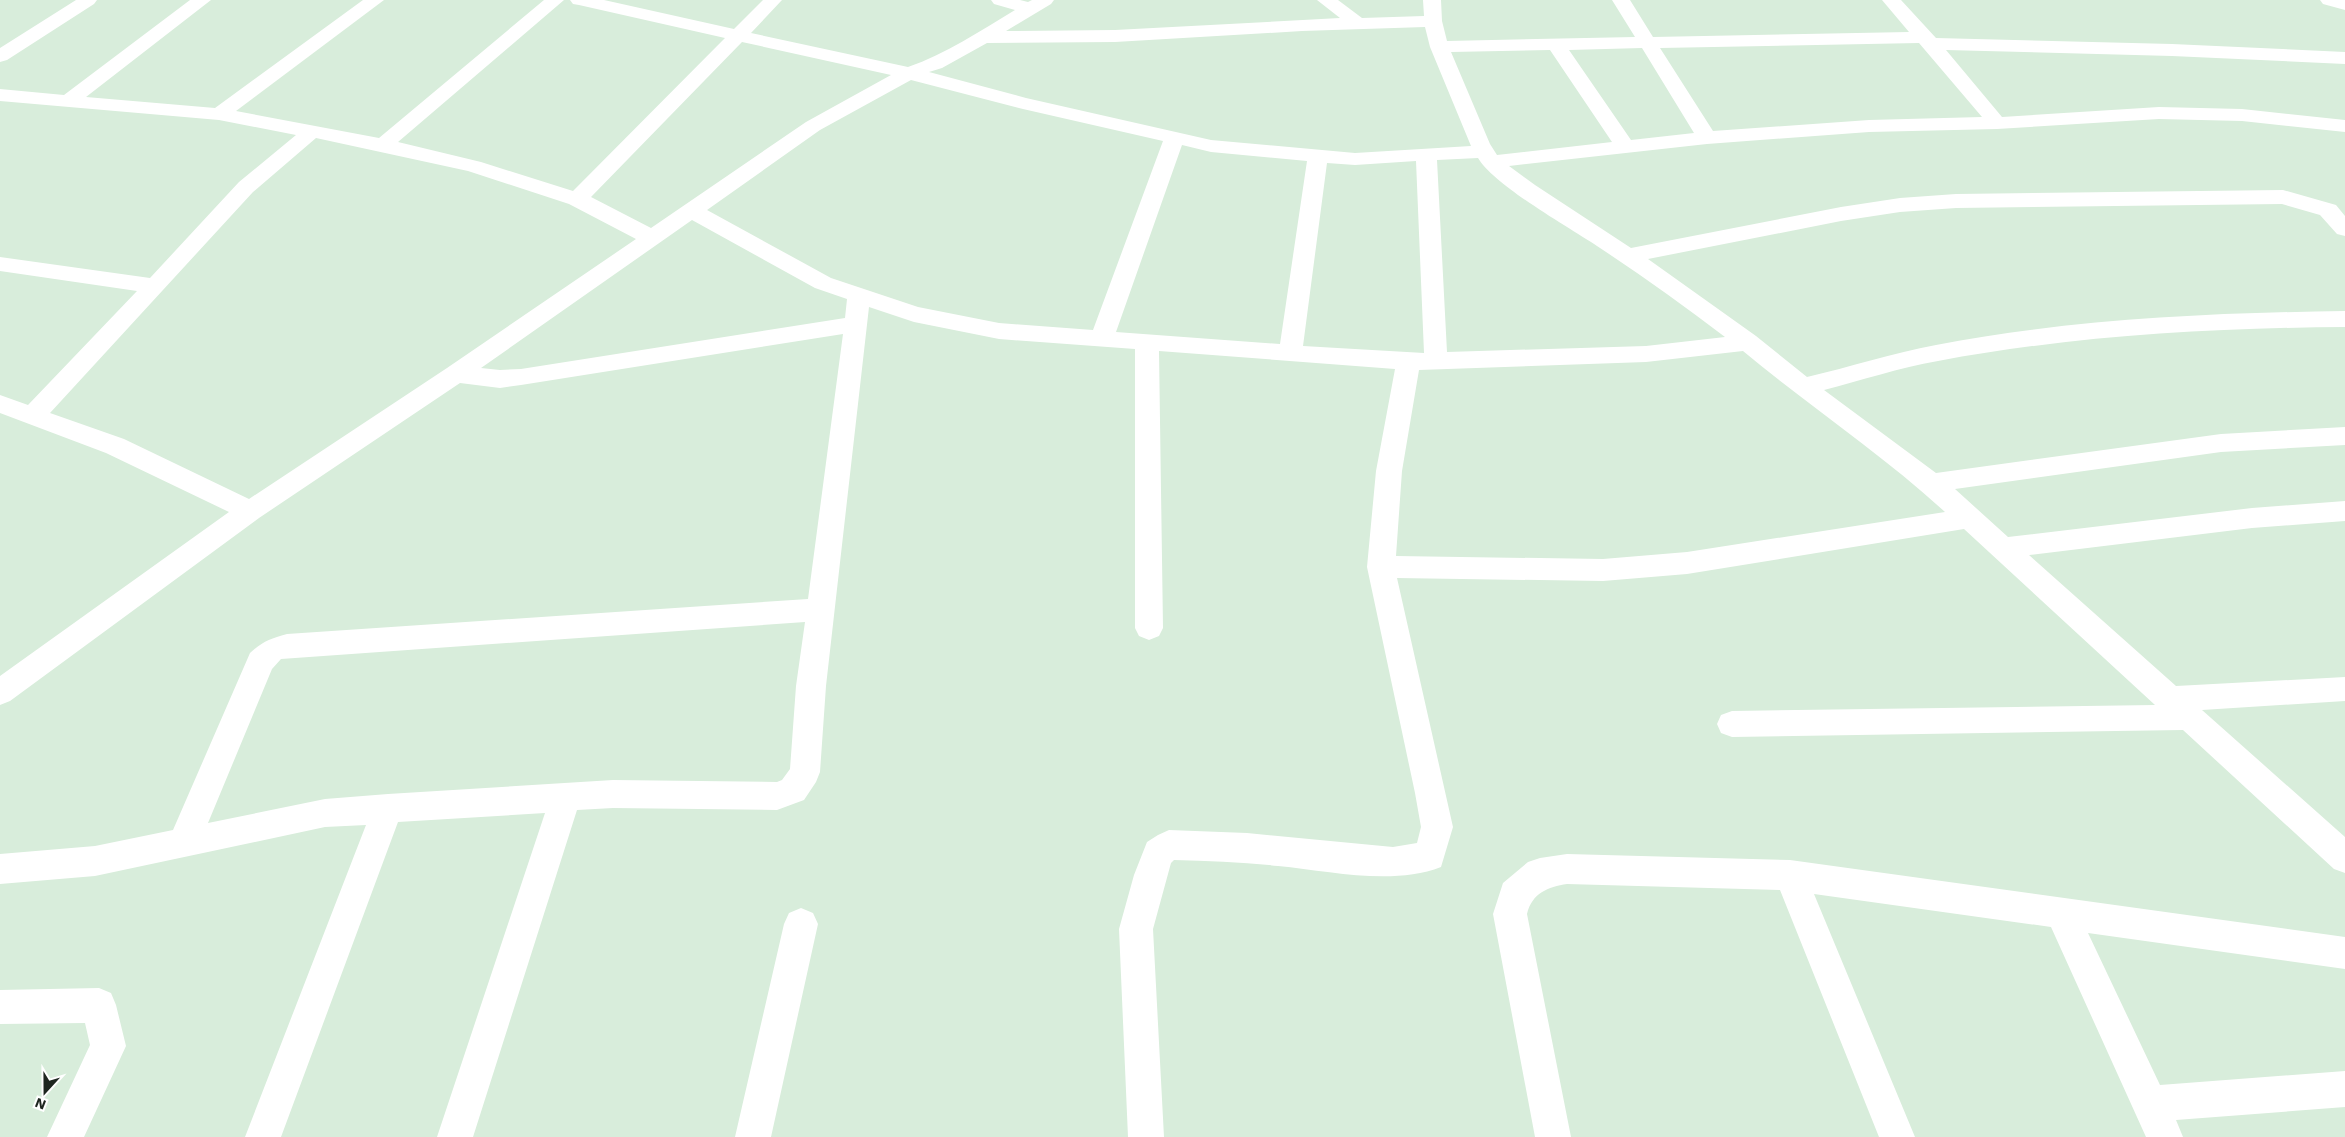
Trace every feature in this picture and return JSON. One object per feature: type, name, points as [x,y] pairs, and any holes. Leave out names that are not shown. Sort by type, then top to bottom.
[{"type":"street","points":[[0,56],[88,0]]},
{"type":"street","points":[[69,100],[202,0]]},
{"type":"street","points":[[219,114],[375,0]]},
{"type":"street","points":[[383,145],[556,0]]},
{"type":"street","points":[[579,0],[909,73],[1023,103],[1211,146],[1356,159],[1426,155],[1487,156],[1625,147],[1707,138],[1869,126],[1997,123],[2159,113],[2242,115],[2345,126]]},
{"type":"street","points":[[577,199],[774,0]]},
{"type":"street","points":[[1000,0],[1038,5]]},
{"type":"street","points":[[1326,0],[1358,23]]},
{"type":"street","points":[[1621,0],[1646,44],[1707,138]]},
{"type":"street","points":[[1891,0],[1997,123]]},
{"type":"street","points":[[2330,0],[2345,5]]},
{"type":"street","points":[[0,692],[250,511],[456,374],[812,126],[909,73],[935,64],[1038,5]]},
{"type":"street","points":[[983,37],[1115,36],[1358,23],[1432,11],[1439,47],[1487,156],[1527,190],[1628,256],[1748,342],[1931,483],[2345,858]]},
{"type":"street","points":[[1439,47],[1927,40],[2345,58]]},
{"type":"street","points":[[1557,46],[1625,147]]},
{"type":"street","points":[[0,95],[219,114],[383,145],[474,166],[577,199],[652,238]]},
{"type":"street","points":[[32,416],[156,286],[246,187],[312,131]]},
{"type":"street","points":[[1102,339],[1174,138]]},
{"type":"street","points":[[1426,155],[1436,362]]},
{"type":"street","points":[[1290,354],[1318,156]]},
{"type":"street","points":[[1628,256],[1841,214],[1900,205],[1956,201],[2283,198],[2328,210],[2345,229]]},
{"type":"street","points":[[692,211],[823,283],[914,314],[999,330],[1408,362],[1646,354],[1748,342]]},
{"type":"street","points":[[0,264],[156,286]]},
{"type":"street","points":[[0,869],[95,861],[325,813],[613,794],[777,796],[793,790],[805,772],[812,686],[859,296]]},
{"type":"street","points":[[1804,387],[1952,351],[2155,325],[2288,319],[2345,320]]},
{"type":"street","points":[[456,374],[500,379],[521,377],[856,324]]},
{"type":"street","points":[[1148,343],[1149,628]]},
{"type":"street","points":[[1146,1137],[1136,928],[1150,875],[1158,853],[1162,848],[1169,845],[1247,848],[1393,862],[1430,856],[1437,827],[1381,567],[1389,471],[1408,362]]},
{"type":"street","points":[[0,404],[115,446],[250,511]]},
{"type":"street","points":[[1931,483],[2221,443],[2345,436]]},
{"type":"street","points":[[2002,548],[2252,518],[2345,511]]},
{"type":"street","points":[[1381,567],[1602,570],[1687,563],[1970,518]]},
{"type":"street","points":[[184,842],[260,662],[272,650],[287,646],[821,608]]},
{"type":"street","points":[[1732,724],[2181,708],[2345,689]]},
{"type":"street","points":[[455,1137],[566,796]]},
{"type":"street","points":[[263,1137],[388,808]]},
{"type":"street","points":[[1553,1137],[1510,914],[1515,894],[1540,873],[1566,869],[1790,874],[2345,953]]},
{"type":"street","points":[[1790,874],[1897,1137]]},
{"type":"street","points":[[2060,912],[2165,1137]]},
{"type":"street","points":[[753,1137],[800,924]]},
{"type":"street","points":[[0,1007],[99,1005],[108,1046],[65,1137]]},
{"type":"street","points":[[2148,1104],[2345,1089]]}]
